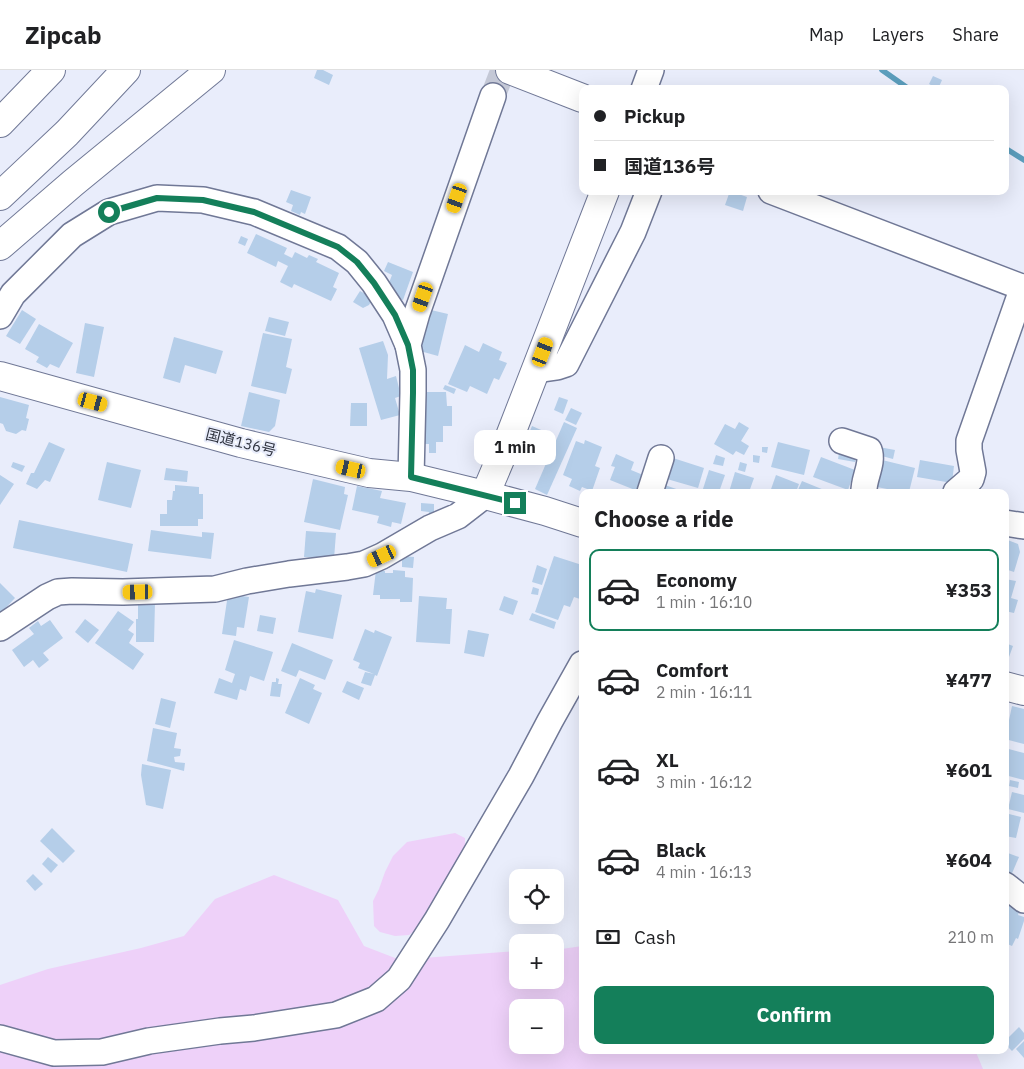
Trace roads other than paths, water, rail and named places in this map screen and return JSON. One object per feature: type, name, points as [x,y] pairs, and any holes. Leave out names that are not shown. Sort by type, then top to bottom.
[{"type":"highway","points":[[0,123],[50,70]]},
{"type":"highway","points":[[0,196],[67,133],[126,70]]},
{"type":"highway","points":[[0,246],[73,183],[211,70]]},
{"type":"highway","points":[[510,70],[579,97]]},
{"type":"highway","points":[[486,495],[603,195]]},
{"type":"highway","name":"国道136号","points":[[0,376],[241,443],[369,473],[411,477],[486,495],[579,522]]},
{"type":"highway","points":[[1009,687],[1024,691]]},
{"type":"street","points":[[645,85],[651,70]]},
{"type":"street","points":[[408,345],[420,304],[493,96]]},
{"type":"street","points":[[536,370],[566,364],[633,232],[648,195]]},
{"type":"street","points":[[781,195],[1024,288],[969,442],[973,472],[971,478],[959,489]]},
{"type":"street","points":[[0,316],[13,294],[72,235],[109,212],[157,198],[203,200],[254,212],[338,247],[357,262],[374,283],[395,315],[408,345],[413,370],[411,477]]},
{"type":"street","points":[[842,441],[869,450],[871,453],[864,489]]},
{"type":"street","points":[[651,489],[661,458]]},
{"type":"street","points":[[0,628],[47,596],[58,592],[215,589],[247,581],[364,564],[382,556],[430,528],[458,516],[486,495]]},
{"type":"street","points":[[1009,524],[1024,526]]},
{"type":"street","points":[[0,1038],[54,1053],[102,1052],[149,1040],[254,1028],[336,1015],[376,999],[399,979],[437,920],[521,776],[579,669]]},
{"type":"street","points":[[1009,888],[1024,900]]},
{"type":"waterway","points":[[882,70],[903,85]]},
{"type":"waterway","points":[[1009,151],[1024,160]]},
{"type":"tunnel","points":[[493,96],[503,70]]}]
